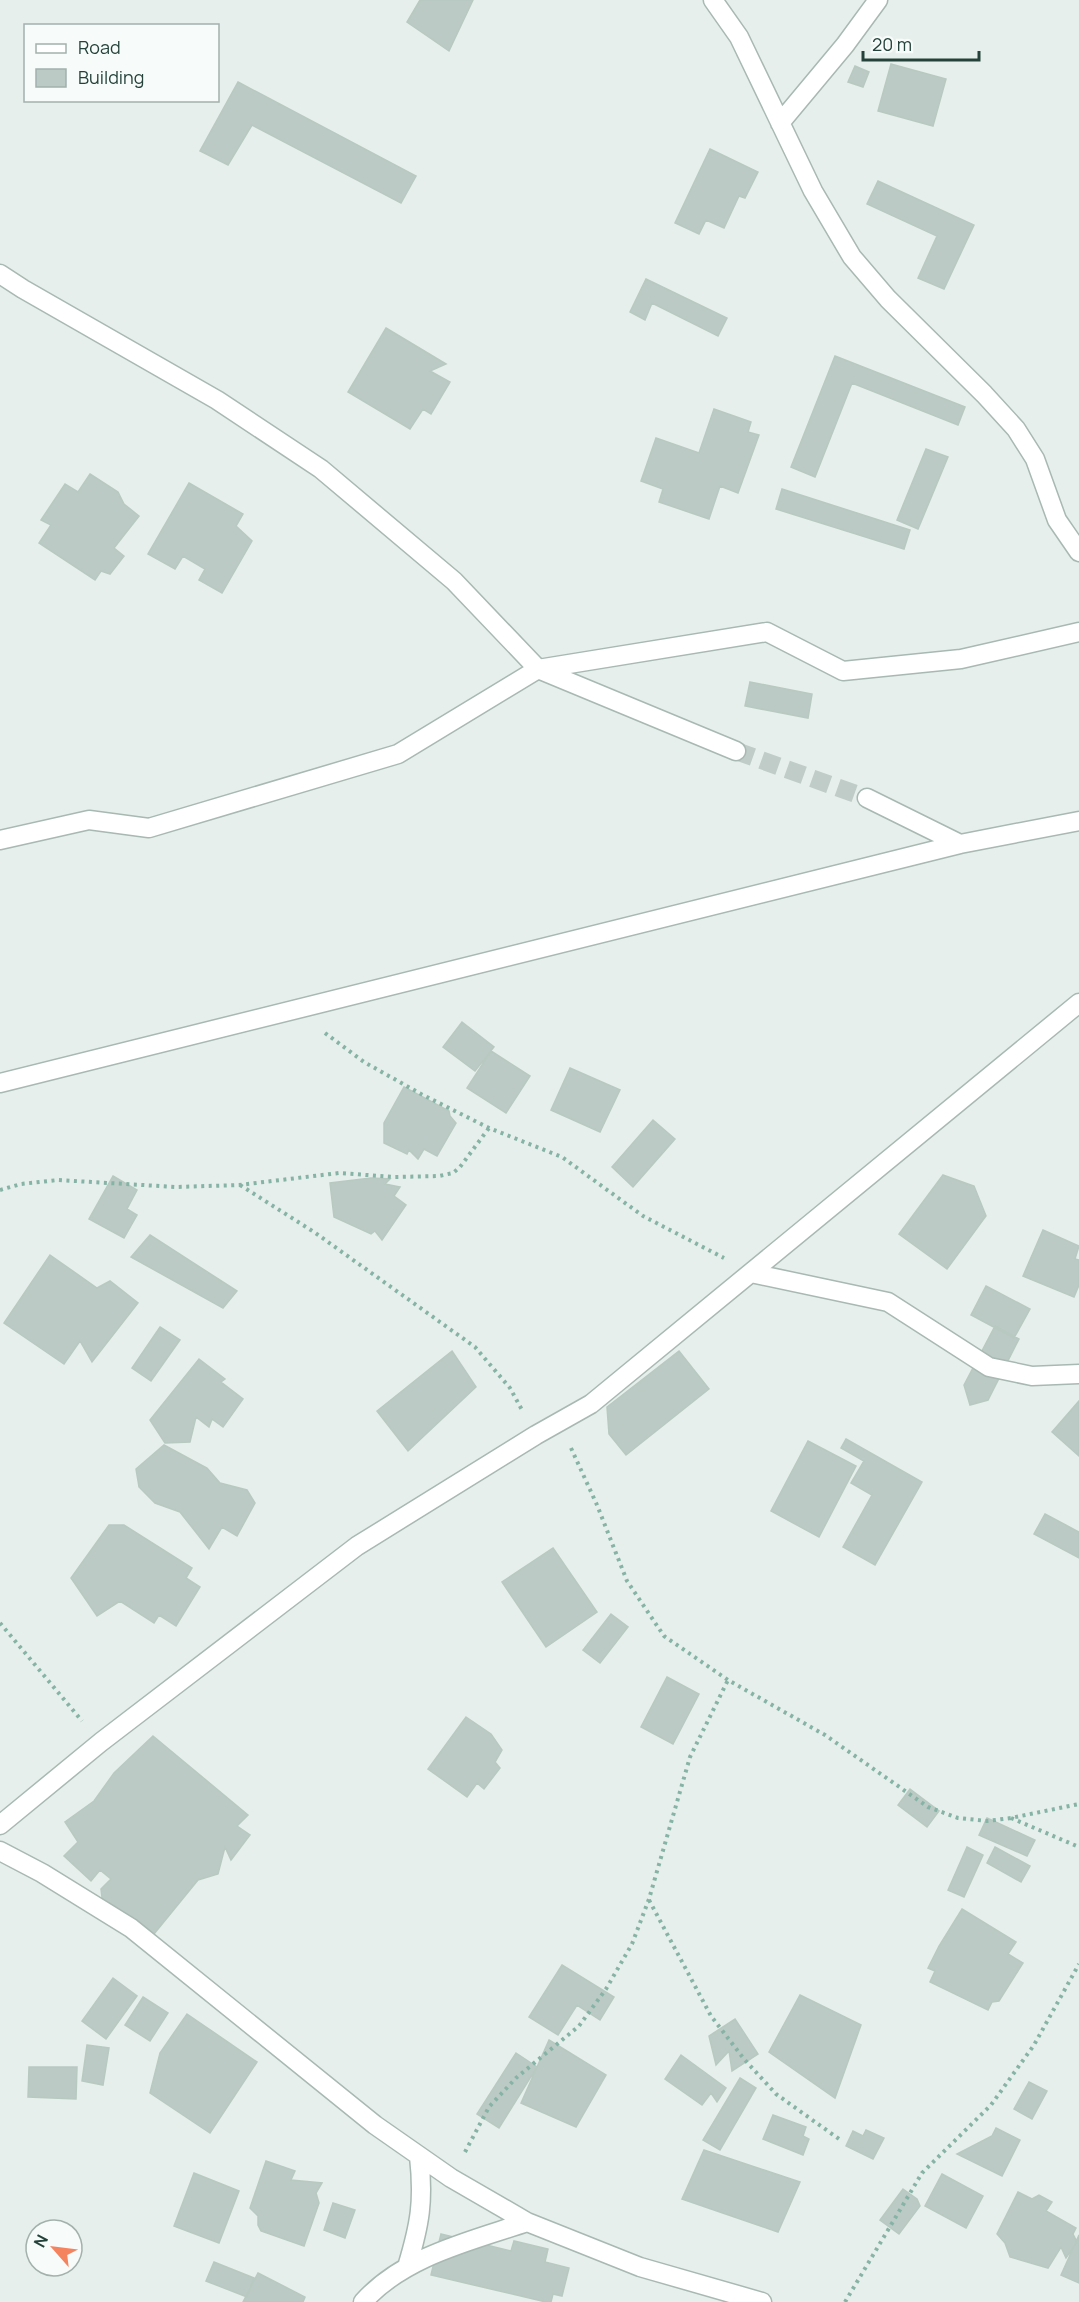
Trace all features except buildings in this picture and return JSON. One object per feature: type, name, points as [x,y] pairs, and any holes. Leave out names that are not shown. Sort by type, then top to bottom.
[{"type":"street","points":[[713,0],[739,37],[813,191],[852,258],[888,299],[1016,429],[1035,459],[1057,520],[1079,552]]},
{"type":"street","points":[[780,123],[845,45],[878,0]]},
{"type":"street","points":[[0,274],[217,400],[321,469],[454,581],[538,669],[736,751]]},
{"type":"street","points":[[0,840],[89,820],[149,828],[398,754],[538,669],[767,632],[843,671],[961,658],[1079,632]]},
{"type":"street","points":[[867,798],[960,844]]},
{"type":"street","points":[[0,1083],[960,844],[1079,821]]},
{"type":"street","points":[[0,1825],[101,1742],[357,1546],[559,1421],[591,1404],[1079,1003]]},
{"type":"street","points":[[751,1273],[888,1302],[989,1367],[1032,1376],[1079,1374]]},
{"type":"street","points":[[0,1851],[42,1873],[130,1928],[375,2125],[451,2178],[527,2222],[640,2267],[762,2302]]},
{"type":"street","points":[[407,2267],[419,2227],[422,2188],[419,2156]]},
{"type":"street","points":[[363,2302],[376,2288],[407,2267],[449,2248],[527,2222]]},
{"type":"path","points":[[294,1011],[364,1062],[489,1128],[562,1157],[643,1216],[692,1239],[751,1273]]},
{"type":"path","points":[[0,1190],[21,1184],[58,1180],[176,1187],[239,1185],[339,1173],[394,1177],[439,1176],[453,1173],[489,1128]]},
{"type":"path","points":[[239,1185],[314,1232],[475,1347],[510,1388],[536,1435]]},
{"type":"path","points":[[559,1421],[597,1505],[627,1581],[664,1636],[728,1680],[825,1736],[928,1807],[958,1818],[987,1821],[1079,1804]]},
{"type":"path","points":[[0,1623],[101,1742]]},
{"type":"path","points":[[451,2178],[489,2107],[516,2078],[579,2026],[606,1989],[632,1944],[649,1899],[690,1757],[728,1680]]},
{"type":"path","points":[[1011,1818],[1079,1847]]},
{"type":"path","points":[[649,1899],[711,2016],[744,2059],[776,2094],[839,2139]]},
{"type":"path","points":[[845,2302],[922,2173],[991,2104],[1034,2045],[1079,1964]]},
{"type":"tunnel","points":[[736,751],[867,798]]}]
